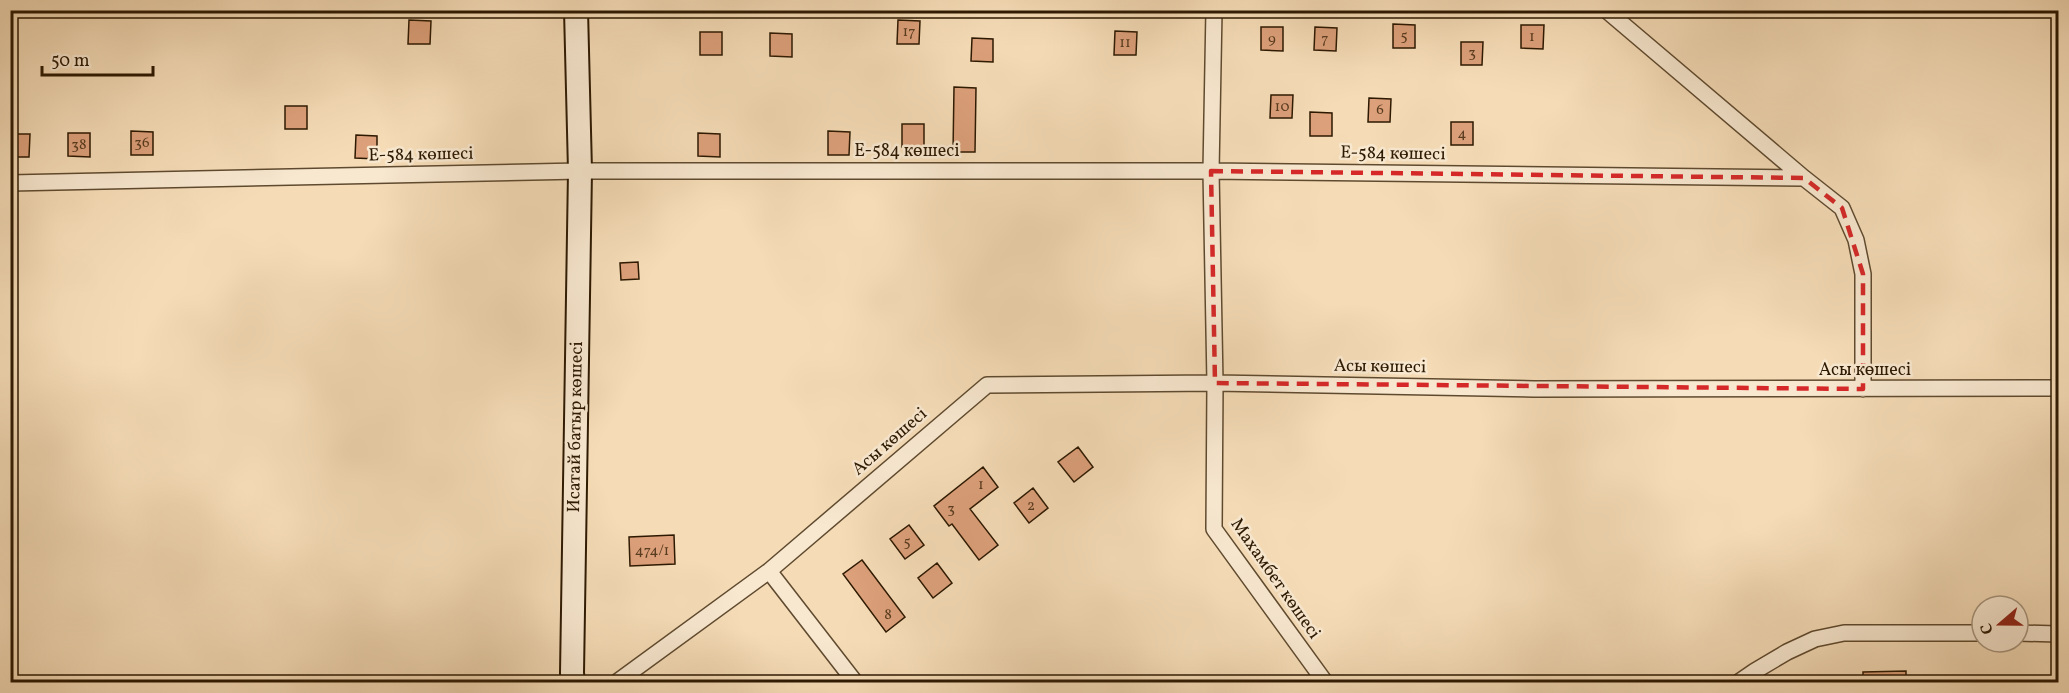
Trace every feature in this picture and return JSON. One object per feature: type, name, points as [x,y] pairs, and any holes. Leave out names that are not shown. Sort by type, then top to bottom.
[{"type":"street","name":"Исатай батыр көшесі","points":[[573,682],[579,171],[576,10]]},
{"type":"street","name":"Махамбет көшесі","points":[[1214,10],[1211,171],[1215,382],[1214,529],[1325,682]]},
{"type":"street","points":[[1606,10],[1842,208],[1856,240],[1863,274],[1863,389]]},
{"type":"street","name":"Е-584 көшесі","points":[[10,183],[579,171],[1211,171],[1804,178]]},
{"type":"street","name":"Асы көшесі","points":[[617,682],[769,571],[987,385],[1215,382],[1534,389],[2058,388]]},
{"type":"street","points":[[769,571],[855,682]]},
{"type":"street","points":[[1739,682],[1787,652],[1815,639],[1844,633],[1970,633]]},
{"type":"street","points":[[2030,633],[2058,634]]},
{"type":"highlighted area","points":[[1211,171],[1804,178],[1842,208],[1863,274],[1863,389],[1215,383]]},
{"type":"building","points":[[409,20],[431,21],[430,44],[408,44]]},
{"type":"building","points":[[898,20],[920,21],[919,44],[897,44]]},
{"type":"building","points":[[1393,24],[1415,25],[1415,48],[1393,48]]},
{"type":"building","points":[[1521,25],[1544,25],[1543,49],[1521,48]]},
{"type":"building","points":[[1261,27],[1283,27],[1283,51],[1261,50]]},
{"type":"building","points":[[1315,27],[1337,28],[1336,51],[1314,50]]},
{"type":"building","points":[[1115,31],[1137,32],[1136,55],[1114,55]]},
{"type":"building","points":[[700,32],[722,32],[722,55],[700,55]]},
{"type":"building","points":[[770,33],[792,34],[792,57],[770,56]]},
{"type":"building","points":[[972,38],[993,39],[993,62],[971,61]]},
{"type":"building","points":[[1461,42],[1483,42],[1482,65],[1461,65]]},
{"type":"building","points":[[954,87],[976,88],[975,152],[953,152]]},
{"type":"building","points":[[1271,95],[1293,95],[1292,118],[1270,118]]},
{"type":"building","points":[[1369,98],[1391,99],[1390,122],[1368,122]]},
{"type":"building","points":[[285,106],[307,106],[307,129],[285,129]]},
{"type":"building","points":[[1310,112],[1332,113],[1332,136],[1310,136]]},
{"type":"building","points":[[1451,122],[1473,122],[1473,145],[1451,145]]},
{"type":"building","points":[[902,124],[924,124],[924,147],[902,147]]},
{"type":"building","points":[[131,131],[153,132],[153,155],[131,155]]},
{"type":"building","points":[[828,131],[850,132],[849,155],[828,155]]},
{"type":"building","points":[[68,133],[90,133],[90,157],[68,156]]},
{"type":"building","points":[[698,133],[720,134],[720,157],[698,156]]},
{"type":"building","points":[[10,134],[30,134],[29,157],[10,157]]},
{"type":"building","points":[[356,135],[377,136],[377,159],[355,158]]},
{"type":"building","points":[[638,262],[639,279],[621,280],[620,263]]},
{"type":"building","points":[[1078,447],[1093,467],[1074,482],[1058,462]]},
{"type":"building","points":[[983,467],[998,487],[970,509],[998,545],[979,560],[952,524],[949,526],[934,506]]},
{"type":"building","points":[[1033,488],[1048,508],[1029,523],[1014,503]]},
{"type":"building","points":[[909,525],[924,545],[905,559],[890,539]]},
{"type":"building","points":[[674,535],[675,564],[630,566],[629,537]]},
{"type":"building","points":[[862,560],[905,617],[886,632],[843,574]]},
{"type":"building","points":[[937,563],[952,583],[933,598],[918,578]]},
{"type":"building","points":[[1906,671],[1906,682],[1863,682],[1863,672]]}]
